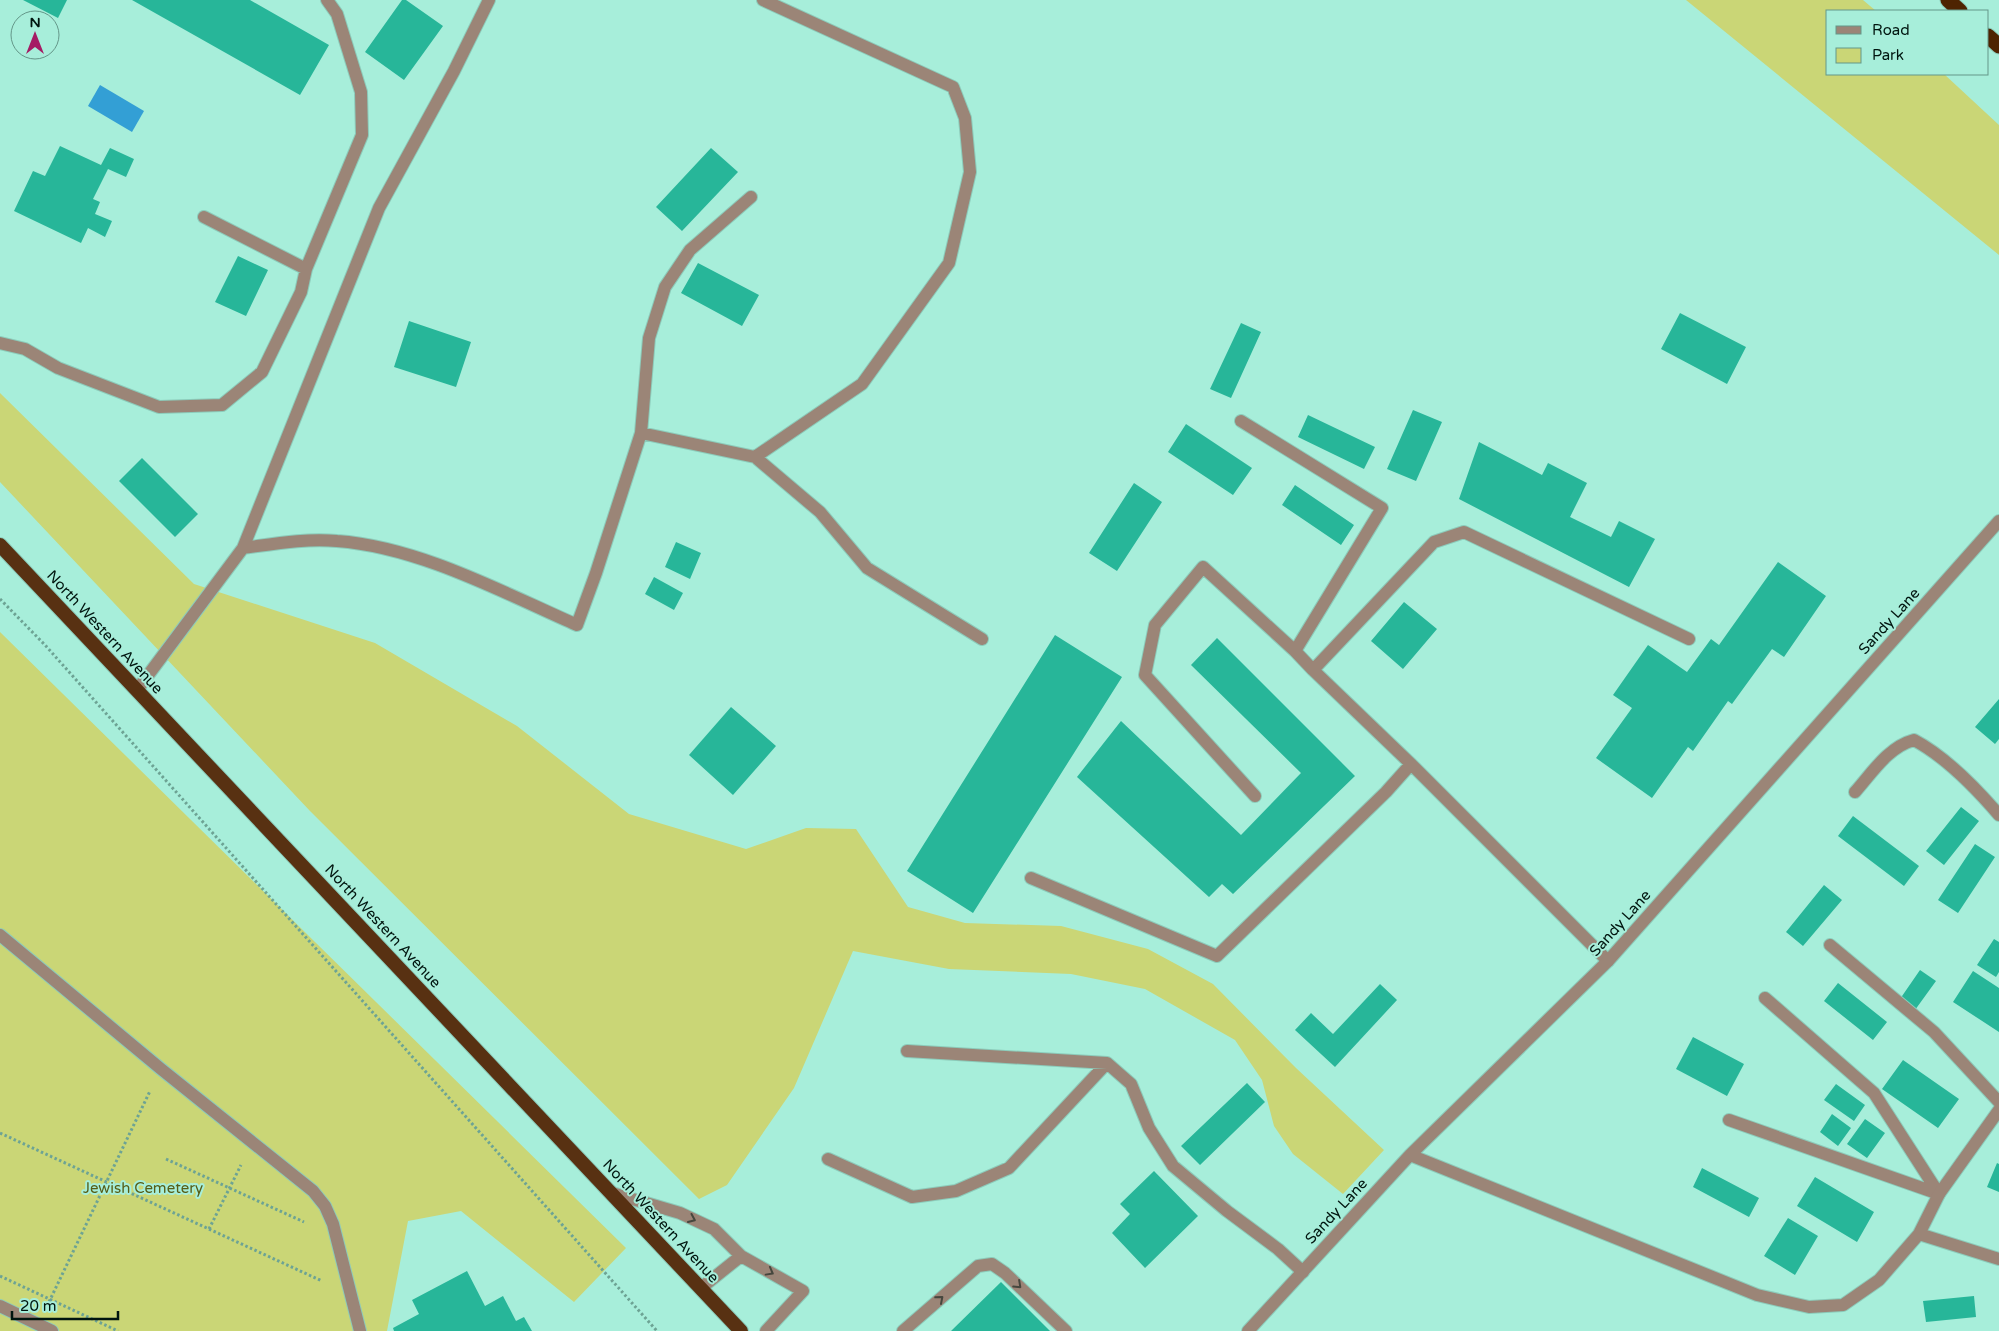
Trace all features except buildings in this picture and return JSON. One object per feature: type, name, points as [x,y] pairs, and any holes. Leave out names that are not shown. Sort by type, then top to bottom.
[{"type":"highway","points":[[1948,0],[1959,10]]},
{"type":"highway","points":[[1989,37],[1999,46]]},
{"type":"highway","name":"North Western Avenue","points":[[0,545],[741,1331]]},
{"type":"street","points":[[0,343],[25,350],[58,368],[159,407],[222,405],[262,372],[301,292],[306,269],[362,134],[361,92],[337,14],[327,0]]},
{"type":"street","points":[[137,690],[243,548],[379,208],[454,71],[489,0]]},
{"type":"street","points":[[755,458],[862,384],[948,263],[970,172],[965,118],[953,87],[763,0]]},
{"type":"street","points":[[243,548],[281,543],[336,541],[392,549],[451,570],[577,625],[596,573],[641,433],[649,338],[665,287],[690,250],[751,196]]},
{"type":"street","points":[[204,217],[306,269]]},
{"type":"street","points":[[1241,422],[1382,508],[1295,650]]},
{"type":"street","points":[[641,433],[755,458],[820,512],[867,568],[982,639]]},
{"type":"street","name":"Sandy Lane","points":[[1248,1331],[1410,1155],[1608,961],[1999,521]]},
{"type":"street","points":[[1313,670],[1434,542],[1464,532],[1689,639]]},
{"type":"street","points":[[1255,796],[1145,675],[1155,625],[1203,567],[1295,650],[1313,670],[1411,764],[1608,961]]},
{"type":"street","points":[[1855,792],[1886,757],[1902,743],[1914,740],[1926,747],[1964,778],[1999,815]]},
{"type":"street","points":[[1031,878],[1217,956],[1386,792],[1411,764]]},
{"type":"street","points":[[0,936],[319,1198],[325,1206],[337,1237],[360,1331]]},
{"type":"street","points":[[1830,944],[1934,1032],[1999,1102]]},
{"type":"street","points":[[1765,998],[1874,1093],[1939,1194]]},
{"type":"street","points":[[907,1051],[1107,1063],[1131,1084],[1149,1128],[1172,1166],[1227,1211],[1278,1249],[1302,1272]]},
{"type":"street","points":[[828,1159],[912,1197],[956,1191],[1009,1168],[1107,1063]]},
{"type":"street","points":[[1410,1155],[1758,1295],[1809,1307],[1843,1305],[1879,1280],[1919,1234],[1939,1194],[1999,1110]]},
{"type":"street","points":[[1729,1120],[1939,1194]]},
{"type":"street","points":[[612,1193],[680,1213],[714,1228],[741,1256],[804,1290],[766,1331]]},
{"type":"street","points":[[1919,1234],[1999,1259]]},
{"type":"street","points":[[701,1288],[741,1256]]},
{"type":"street","points":[[903,1331],[978,1266],[992,1264],[1005,1273],[1066,1331]]},
{"type":"street","points":[[0,1306],[47,1328]]},
{"type":"path","points":[[0,600],[51,653],[657,1331]]},
{"type":"path","points":[[47,1328],[50,1299],[160,1068]]},
{"type":"path","points":[[0,1133],[351,1295]]},
{"type":"path","points":[[209,1229],[252,1142]]},
{"type":"path","points":[[166,1159],[337,1237]]},
{"type":"path","points":[[0,1276],[118,1331]]},
{"type":"green space","points":[[1686,0],[1863,0],[1875,10],[1826,10],[1826,75],[1945,75],[1999,125],[1999,255]]},
{"type":"green space","points":[[0,393],[194,584],[375,643],[517,726],[629,814],[746,849],[806,828],[856,829],[908,907],[965,923],[1061,926],[1148,949],[1213,984],[1296,1068],[1384,1150],[1343,1194],[1293,1154],[1274,1126],[1262,1080],[1235,1040],[1145,989],[1071,974],[949,969],[853,951],[794,1088],[727,1185],[699,1199],[310,811],[0,482]]},
{"type":"green space","name":"Jewish Cemetery","points":[[0,632],[626,1248],[574,1302],[461,1211],[408,1221],[387,1331],[0,1331]]},
{"type":"water","points":[[100,85],[144,111],[132,132],[88,106]]}]
